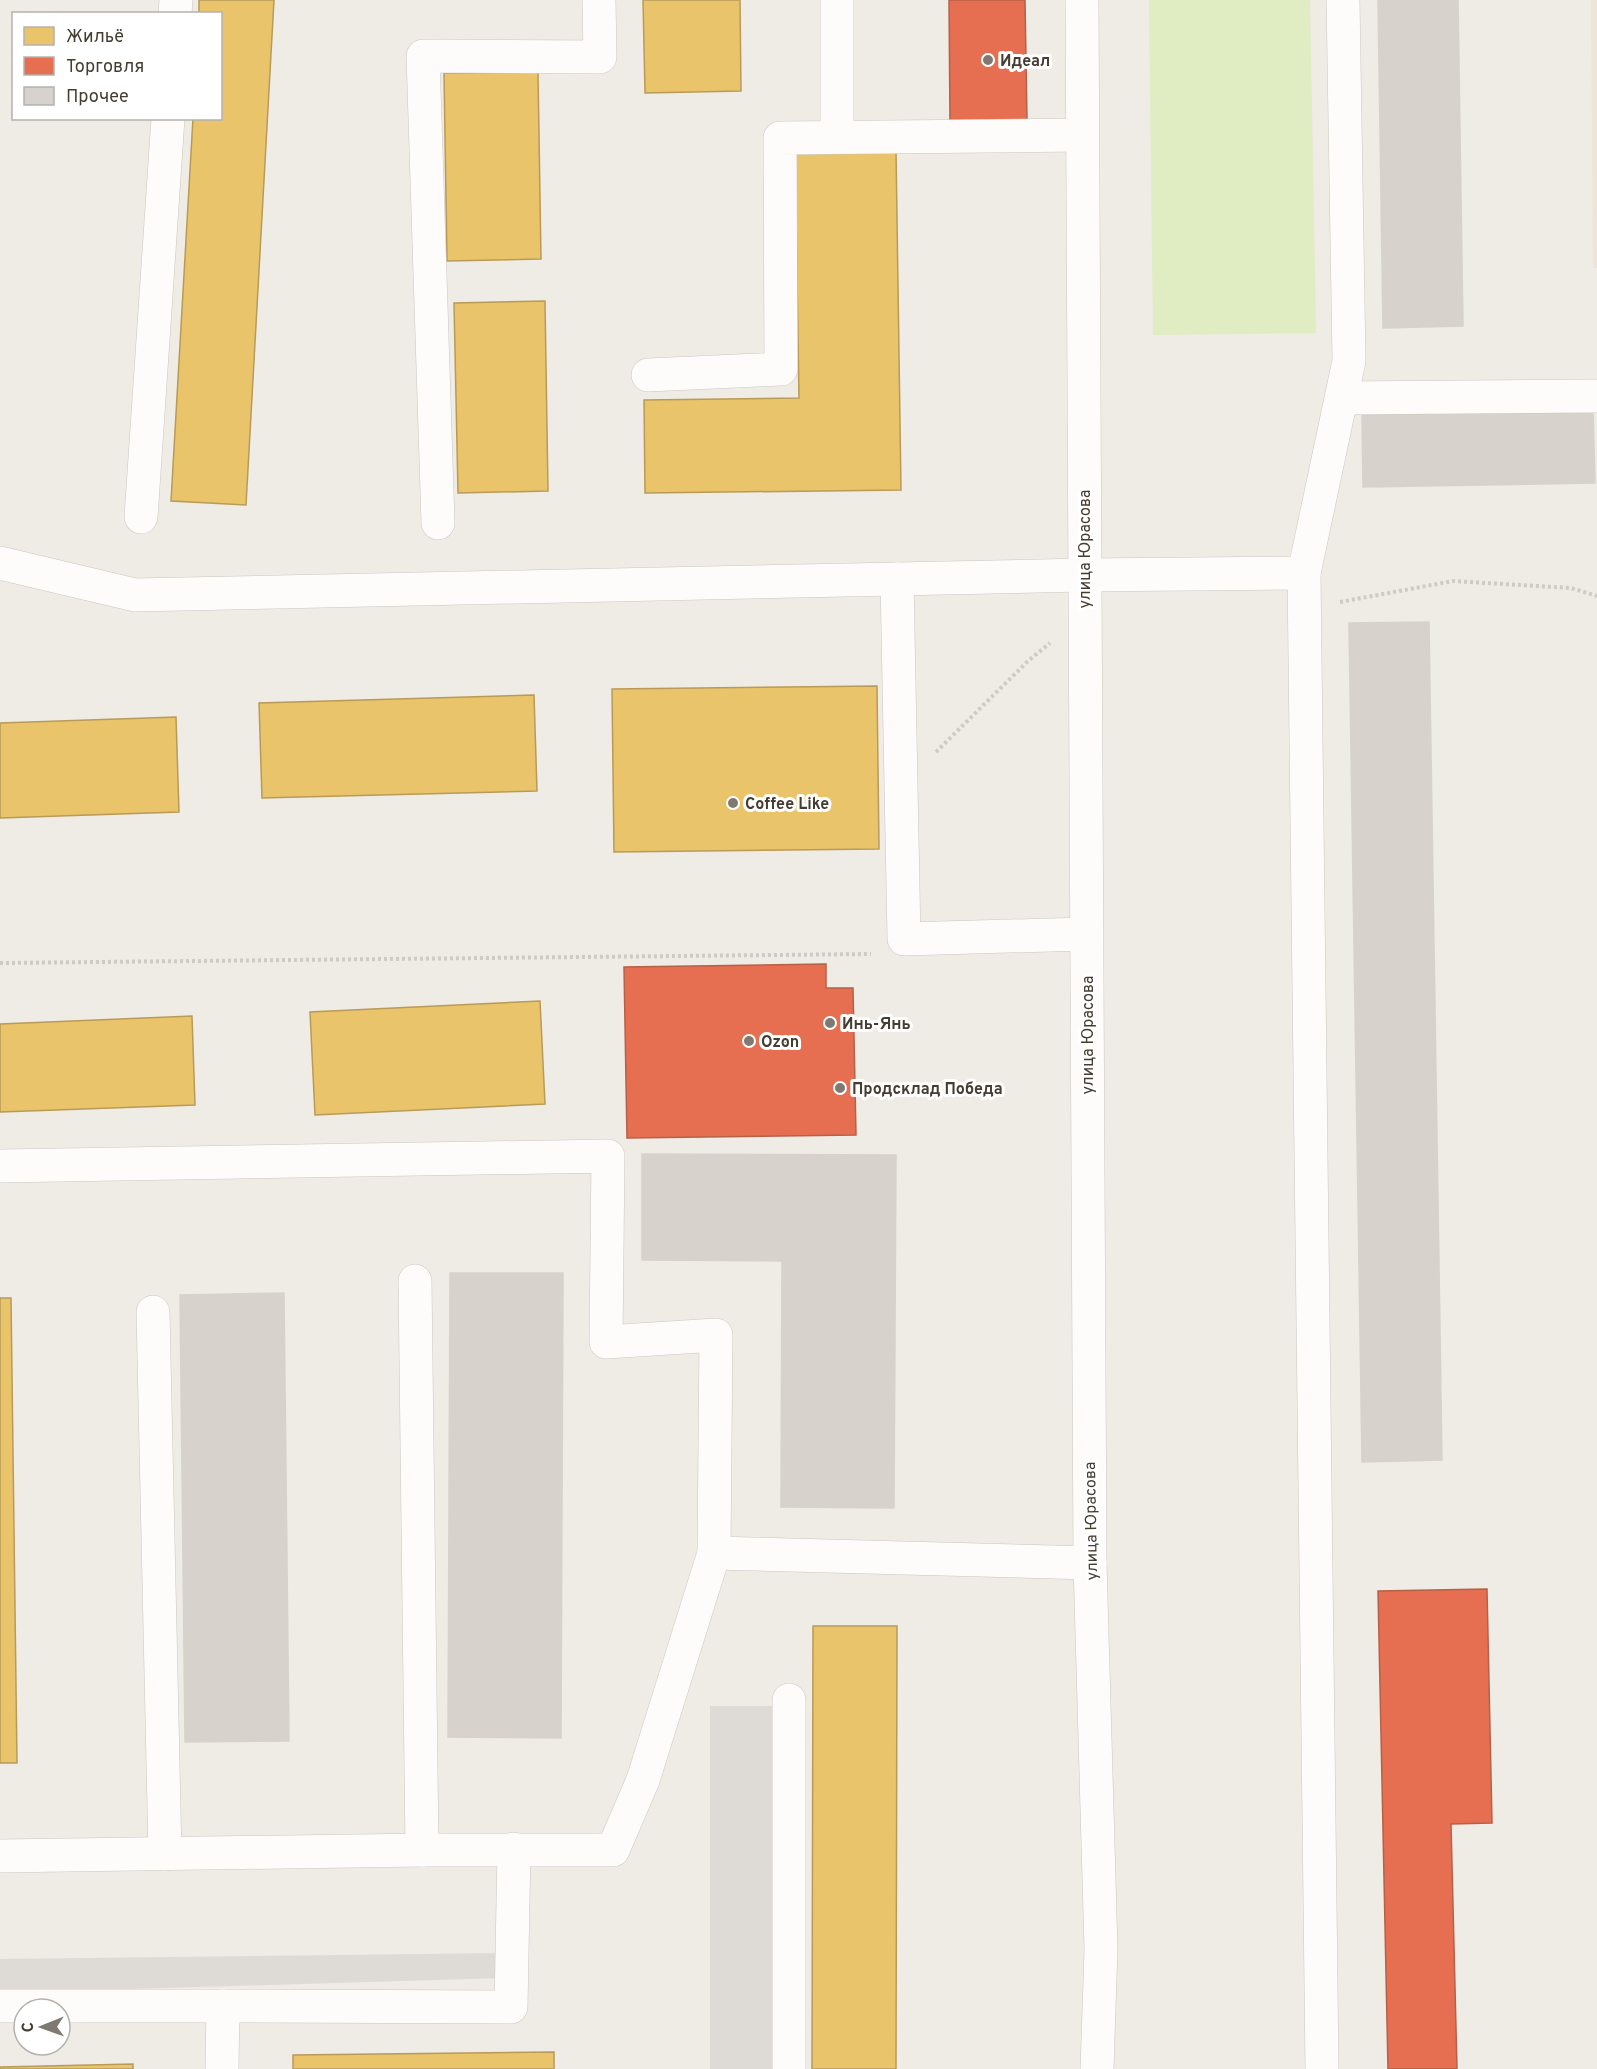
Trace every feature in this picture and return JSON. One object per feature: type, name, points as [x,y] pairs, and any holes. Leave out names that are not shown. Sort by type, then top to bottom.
[{"type":"street","points":[[438,523],[423,56],[600,57],[599,0]]},
{"type":"street","points":[[837,0],[837,137]]},
{"type":"street","name":"улица Юрасова","points":[[1082,0],[1090,1563],[1101,1949],[1097,2069]]},
{"type":"street","points":[[1322,2069],[1304,573],[1349,361],[1343,0]]},
{"type":"street","points":[[141,517],[168,120]]},
{"type":"street","points":[[648,375],[781,369],[780,138],[1082,135]]},
{"type":"street","points":[[1342,398],[1597,396]]},
{"type":"street","points":[[0,563],[135,595],[1084,575],[1304,573]]},
{"type":"street","points":[[897,579],[904,939],[1086,934]]},
{"type":"street","points":[[0,1166],[608,1156],[606,1342],[716,1335],[714,1553],[643,1780],[613,1850],[514,1849],[0,1856]]},
{"type":"street","points":[[415,1281],[422,1850]]},
{"type":"street","points":[[153,1312],[165,1854]]},
{"type":"street","points":[[714,1553],[1090,1563]]},
{"type":"street","points":[[789,1700],[789,2069]]},
{"type":"street","points":[[0,2006],[511,2007],[514,1849]]},
{"type":"street","points":[[222,2069],[223,2006]]},
{"type":"path","points":[[1305,608],[1453,581],[1571,588],[1597,596]]},
{"type":"path","points":[[901,787],[1028,661],[1084,614]]},
{"type":"path","points":[[0,963],[879,954],[904,939]]},
{"type":"shaded area","points":[[1591,0],[1597,0],[1597,268],[1593,268]]},
{"type":"shaded area","points":[[710,1706],[784,1706],[783,2069],[710,2069]]},
{"type":"shaded area","points":[[501,1953],[501,1978],[0,1993],[0,1959]]},
{"type":"green space","points":[[1149,0],[1310,0],[1316,333],[1153,335]]},
{"type":"building: Жильё","points":[[199,0],[274,0],[246,505],[171,501],[193,120],[222,120],[222,12],[199,12]]},
{"type":"building: Жильё","points":[[643,0],[740,0],[741,91],[645,93]]},
{"type":"building: Жильё","points":[[538,72],[541,259],[447,261],[444,73]]},
{"type":"building: Жильё","points":[[896,150],[901,490],[645,493],[644,400],[799,398],[795,152]]},
{"type":"building: Жильё","points":[[545,301],[548,491],[458,493],[454,303]]},
{"type":"building: Жильё","points":[[877,686],[879,849],[614,852],[612,689]]},
{"type":"building: Жильё","points":[[534,695],[537,791],[262,798],[259,703]]},
{"type":"building: Жильё","points":[[176,717],[179,812],[0,818],[0,723]]},
{"type":"building: Жильё","points":[[540,1001],[545,1104],[315,1115],[310,1012]]},
{"type":"building: Жильё","points":[[192,1016],[195,1105],[0,1112],[0,1024]]},
{"type":"building: Жильё","points":[[0,1298],[11,1298],[17,1763],[0,1763]]},
{"type":"building: Жильё","points":[[813,1626],[897,1626],[896,2069],[812,2069]]},
{"type":"building: Жильё","points":[[554,2052],[554,2069],[293,2069],[293,2055]]},
{"type":"building: Жильё","points":[[133,2064],[133,2069],[0,2069],[0,2067]]},
{"type":"building: Торговля","name":"Идеал","points":[[949,0],[1025,0],[1027,120],[950,121]]},
{"type":"building: Торговля","points":[[826,964],[826,988],[853,988],[856,1135],[627,1138],[624,967]]},
{"type":"building: Торговля","points":[[1487,1589],[1492,1823],[1451,1824],[1457,2069],[1388,2069],[1378,1591]]},
{"type":"building: Прочее","points":[[1378,0],[1458,0],[1463,326],[1383,328]]},
{"type":"building: Прочее","points":[[1593,412],[1595,483],[1363,487],[1362,415]]},
{"type":"building: Прочее","points":[[1429,622],[1442,1460],[1362,1462],[1349,623]]},
{"type":"building: Прочее","points":[[642,1154],[896,1155],[894,1508],[781,1507],[782,1261],[642,1260]]},
{"type":"building: Прочее","points":[[450,1273],[563,1273],[561,1738],[448,1737]]},
{"type":"building: Прочее","points":[[284,1293],[289,1741],[185,1742],[180,1295]]},
{"type":"place","name":"Идеал","points":[[988,60]]},
{"type":"place","name":"Coffee Like","points":[[733,803]]},
{"type":"place","name":"Инь-Янь","points":[[830,1023]]},
{"type":"place","name":"Ozon","points":[[749,1041]]},
{"type":"place","name":"Продсклад Победа","points":[[840,1088]]}]
